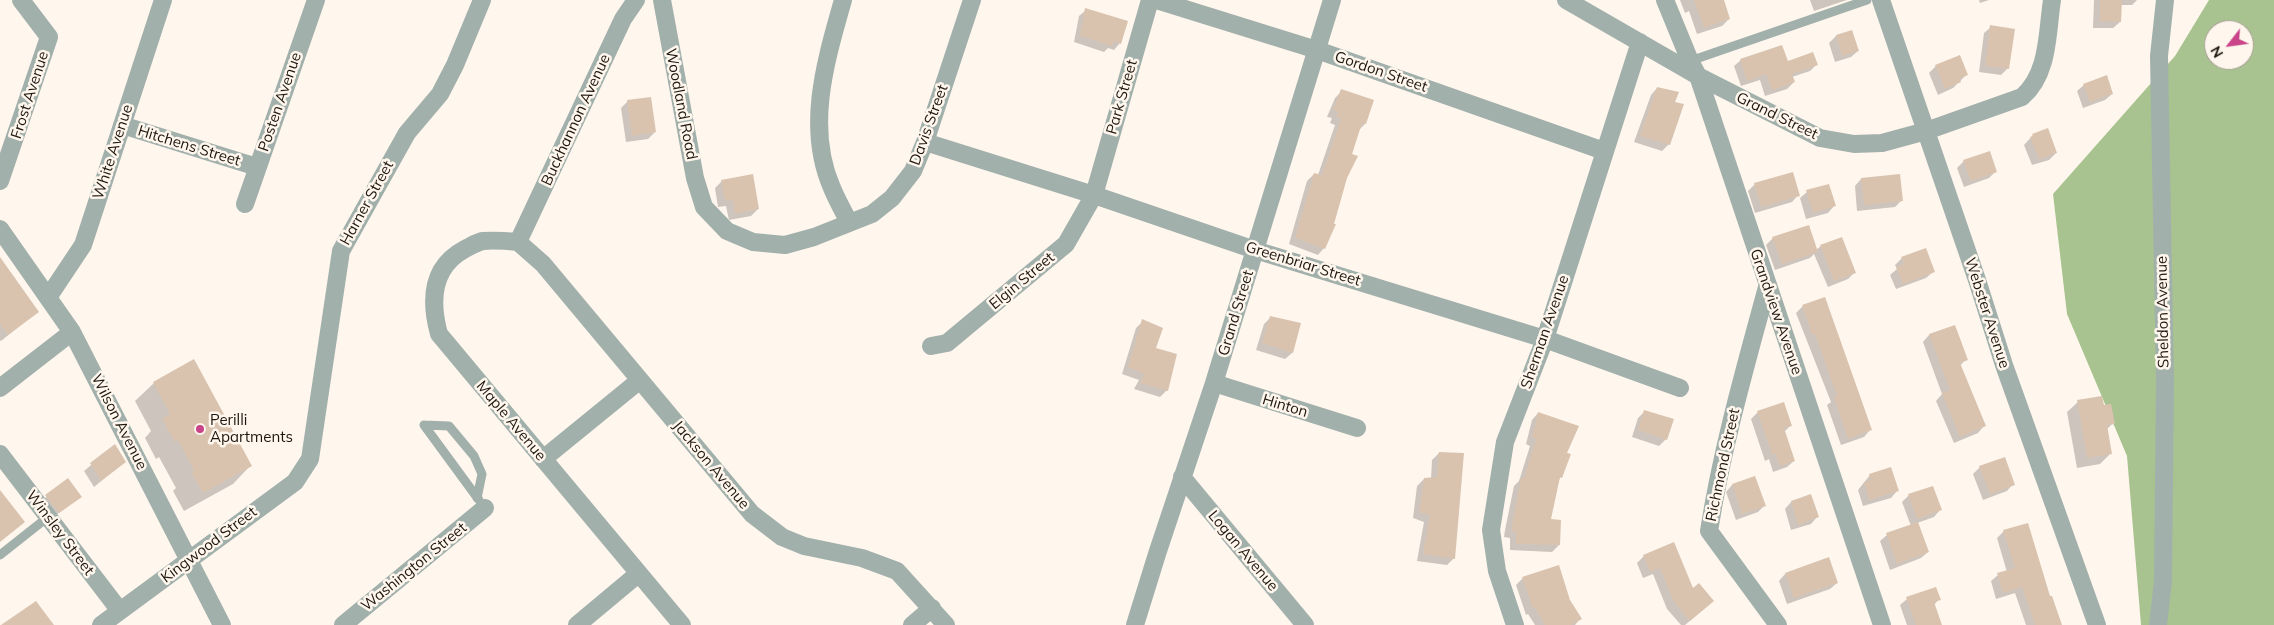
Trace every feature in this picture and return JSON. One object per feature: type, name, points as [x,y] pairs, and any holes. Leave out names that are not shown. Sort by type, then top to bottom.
[{"type":"street","name":"Frost Avenue","points":[[0,181],[49,37],[21,0]]},
{"type":"street","name":"White Avenue","points":[[49,296],[83,245],[163,0]]},
{"type":"street","name":"Posten Avenue","points":[[245,204],[316,0]]},
{"type":"street","name":"Harner Street","points":[[310,459],[341,251],[407,133],[440,94],[455,65],[482,0]]},
{"type":"street","name":"Buckhannon Avenue","points":[[518,242],[623,19],[636,0]]},
{"type":"street","name":"Woodland Road","points":[[662,0],[695,178],[704,208]]},
{"type":"street","points":[[843,0],[825,62],[820,111],[821,146],[831,186],[849,222]]},
{"type":"street","name":"Davis Street","points":[[704,208],[727,231],[753,242],[785,245],[814,237],[872,214],[892,198],[913,171],[925,142],[972,0]]},
{"type":"street","name":"Park Street","points":[[1094,195],[1150,0]]},
{"type":"street","name":"Gordon Street","points":[[1156,0],[1317,50],[1604,151]]},
{"type":"street","name":"Grand Street","points":[[1137,624],[1182,477],[1214,383],[1332,0]]},
{"type":"street","name":"Grand Street","points":[[1566,0],[1640,42],[1694,68],[1820,138],[1854,144],[1882,143],[1926,131],[2022,97],[2032,89],[2042,68],[2052,0]]},
{"type":"street","name":"Grandview Avenue","points":[[1665,0],[1694,68],[1882,625]]},
{"type":"street","name":"Webster Avenue","points":[[1881,0],[2004,364],[2097,625]]},
{"type":"street","name":"Sheldon Avenue","points":[[2158,625],[2163,581],[2165,379],[2159,56],[2165,0]]},
{"type":"street","name":"Sherman Avenue","points":[[1516,625],[1497,571],[1491,530],[1505,442],[1545,339],[1640,42]]},
{"type":"street","name":"Hitchens Street","points":[[122,125],[257,167]]},
{"type":"street","name":"Greenbriar Street","points":[[925,142],[1094,195],[1255,250],[1545,339],[1680,388]]},
{"type":"street","name":"Elgin Street","points":[[930,346],[947,343],[1066,244],[1094,195]]},
{"type":"street","name":"Wilson Avenue","points":[[0,229],[49,296],[72,332],[222,625]]},
{"type":"street","name":"Maple Avenue","points":[[518,242],[481,241],[460,252],[444,265],[433,292],[434,315],[439,334],[682,625]]},
{"type":"street","name":"Jackson Avenue","points":[[518,242],[543,264],[752,514],[782,537],[804,546],[862,558],[897,571],[946,625]]},
{"type":"street","name":"Richmond Street","points":[[1767,287],[1730,425],[1716,487],[1710,531],[1778,625]]},
{"type":"street","points":[[0,388],[72,332]]},
{"type":"street","points":[[543,459],[640,380]]},
{"type":"street","name":"Hinton","points":[[1214,383],[1357,428]]},
{"type":"street","name":"Winsley Street","points":[[0,454],[120,611]]},
{"type":"street","name":"Kingwood Street","points":[[101,625],[295,482],[310,459]]},
{"type":"street","name":"Logan Avenue","points":[[1182,477],[1305,625]]},
{"type":"street","name":"Washington Street","points":[[354,622],[481,503]]},
{"type":"street","points":[[577,625],[638,574]]},
{"type":"street","points":[[912,625],[932,608]]},
{"type":"lane","points":[[1694,68],[1867,0]]},
{"type":"lane","points":[[424,425],[449,426],[474,456],[482,474],[481,503],[442,450],[424,425]]},
{"type":"lane","points":[[0,555],[48,518]]},
{"type":"green space","points":[[2209,0],[2274,0],[2274,625],[2141,625],[2127,456],[2067,314],[2053,194],[2175,56]]},
{"type":"building","points":[[1694,0],[1724,0],[1730,19],[1704,28]]},
{"type":"building","points":[[2100,0],[2122,0],[2121,22],[2100,21]]},
{"type":"building","points":[[1085,8],[1128,21],[1121,44],[1114,41],[1112,46],[1080,36]]},
{"type":"building","points":[[1990,25],[2015,29],[2009,69],[1985,66]]},
{"type":"building","points":[[1852,30],[1859,51],[1842,56],[1836,35]]},
{"type":"building","points":[[1782,45],[1788,61],[1813,52],[1818,65],[1792,74],[1795,82],[1772,90],[1766,74],[1747,81],[1740,59]]},
{"type":"building","points":[[1960,55],[1968,75],[1960,78],[1961,82],[1945,89],[1935,65]]},
{"type":"building","points":[[2107,75],[2113,94],[2090,102],[2083,84]]},
{"type":"building","points":[[1657,87],[1679,92],[1675,102],[1684,104],[1670,145],[1640,136]]},
{"type":"building","points":[[1341,89],[1374,100],[1366,124],[1362,123],[1352,154],[1358,156],[1347,178],[1334,224],[1336,224],[1325,249],[1295,238],[1314,173],[1322,175],[1341,118],[1336,117],[1338,112],[1333,110]]},
{"type":"building","points":[[651,97],[656,132],[632,136],[627,100]]},
{"type":"building","points":[[2048,128],[2057,153],[2039,159],[2030,137],[2033,136],[2032,134]]},
{"type":"building","points":[[1990,151],[1997,172],[1971,181],[1963,160]]},
{"type":"building","points":[[1793,172],[1800,196],[1761,207],[1754,183]]},
{"type":"building","points":[[753,174],[759,209],[735,214],[733,200],[725,201],[721,180]]},
{"type":"building","points":[[1900,174],[1903,201],[1864,205],[1861,178]]},
{"type":"building","points":[[1829,184],[1836,206],[1813,213],[1806,190]]},
{"type":"building","points":[[1809,225],[1818,252],[1782,264],[1772,237]]},
{"type":"building","points":[[1842,237],[1856,273],[1834,281],[1820,245]]},
{"type":"building","points":[[1926,248],[1935,272],[1903,284],[1896,267],[1904,264],[1901,257]]},
{"type":"building","points":[[0,257],[39,312],[8,335],[0,324]]},
{"type":"building","points":[[1825,297],[1872,430],[1848,439],[1834,397],[1837,396],[1815,334],[1812,335],[1802,305]]},
{"type":"building","points":[[1270,316],[1301,323],[1293,353],[1262,343]]},
{"type":"building","points":[[1142,319],[1163,328],[1156,348],[1177,354],[1168,391],[1140,383],[1144,374],[1128,367]]},
{"type":"building","points":[[1955,325],[1968,360],[1960,363],[1986,426],[1960,437],[1942,393],[1950,390],[1929,334]]},
{"type":"building","name":"Perilli Apartments","points":[[194,359],[252,466],[203,493],[191,472],[194,470],[178,440],[175,442],[162,419],[170,414],[153,382]]},
{"type":"building","points":[[2102,396],[2104,405],[2111,404],[2115,424],[2107,425],[2112,454],[2087,458],[2077,400]]},
{"type":"building","points":[[1784,402],[1792,426],[1784,428],[1795,461],[1780,466],[1775,453],[1772,455],[1757,411]]},
{"type":"building","points":[[1644,410],[1674,419],[1667,440],[1638,430]]},
{"type":"building","points":[[1538,412],[1579,426],[1567,453],[1571,454],[1562,478],[1560,477],[1551,519],[1561,520],[1560,545],[1516,544],[1516,532],[1511,531],[1521,478],[1524,478],[1536,439],[1532,438]]},
{"type":"building","points":[[115,444],[126,462],[101,481],[90,463]]},
{"type":"building","points":[[1439,452],[1464,453],[1455,559],[1423,554],[1430,515],[1419,512],[1424,478],[1437,477]]},
{"type":"building","points":[[2005,457],[2015,485],[1990,494],[1979,466]]},
{"type":"building","points":[[1891,467],[1899,491],[1869,500],[1864,482],[1871,480],[1869,474]]},
{"type":"building","points":[[1755,476],[1766,506],[1742,514],[1732,484]]},
{"type":"building","points":[[68,478],[82,497],[59,513],[45,495]]},
{"type":"building","points":[[1933,486],[1942,510],[1917,519],[1908,494]]},
{"type":"building","points":[[0,490],[25,522],[0,542]]},
{"type":"building","points":[[1811,494],[1819,517],[1798,525],[1791,501]]},
{"type":"building","points":[[1918,522],[1929,552],[1897,564],[1886,533]]},
{"type":"building","points":[[2028,523],[2050,596],[2052,596],[2062,625],[2035,625],[2022,587],[2003,593],[1997,573],[2015,568],[2003,530]]},
{"type":"building","points":[[1674,542],[1693,588],[1699,583],[1714,601],[1690,621],[1674,602],[1660,568],[1650,572],[1643,555]]},
{"type":"building","points":[[1829,557],[1838,583],[1794,598],[1785,573]]},
{"type":"building","points":[[1559,565],[1570,600],[1582,619],[1571,625],[1545,625],[1535,608],[1533,609],[1522,577]]},
{"type":"building","points":[[1936,587],[1941,600],[1934,602],[1942,625],[1916,625],[1906,597]]},
{"type":"building","points":[[36,601],[54,625],[1,625]]},
{"type":"place","name":"Perilli Apartments","points":[[200,429]]}]
